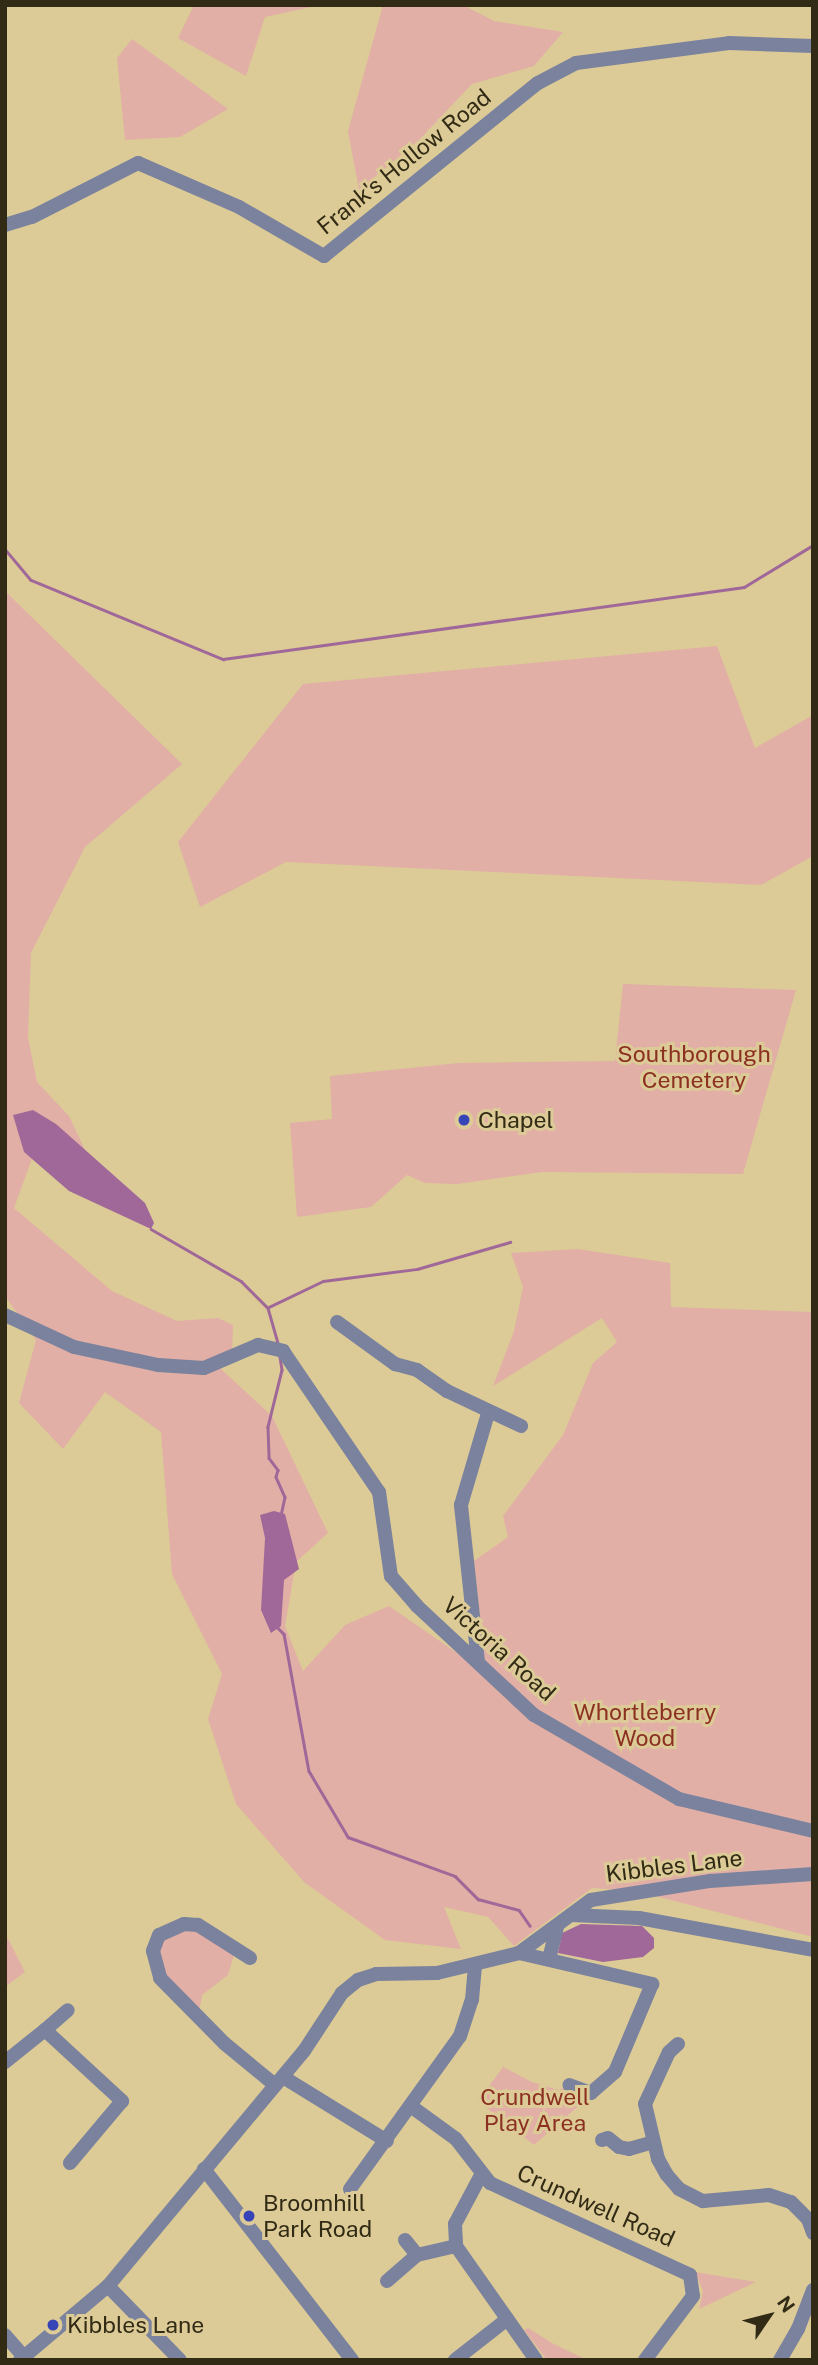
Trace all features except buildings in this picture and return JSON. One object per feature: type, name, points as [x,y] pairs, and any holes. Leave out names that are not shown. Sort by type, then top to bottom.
[{"type":"street","name":"Frank's Hollow Road","points":[[5,225],[32,217],[138,163],[239,207],[324,256],[537,83],[576,63],[729,43],[813,46]]},
{"type":"street","name":"Victoria Road","points":[[5,1315],[74,1348],[158,1365],[204,1367],[258,1345],[275,1346],[291,1358],[379,1492],[391,1576],[534,1715],[679,1799],[813,1831]]},
{"type":"street","points":[[337,1321],[395,1364],[418,1370],[488,1413],[521,1426]]},
{"type":"street","points":[[478,1662],[461,1505],[488,1413]]},
{"type":"street","name":"Kibbles Lane","points":[[22,2358],[108,2286],[279,2081],[342,1993],[358,1980],[475,1965],[519,1953],[590,1900],[710,1881],[813,1874]]},
{"type":"street","points":[[572,1916],[639,1918],[813,1950]]},
{"type":"street","points":[[250,1958],[198,1926],[184,1924],[159,1935],[153,1951],[160,1978],[224,2043],[279,2081],[387,2141]]},
{"type":"street","points":[[550,1959],[557,1927]]},
{"type":"street","points":[[519,1953],[652,1984],[615,2072],[591,2094],[569,2085]]},
{"type":"street","points":[[350,2189],[412,2107],[460,2036],[472,2000],[475,1965]]},
{"type":"street","points":[[5,2062],[68,2010]]},
{"type":"street","points":[[45,2030],[122,2101],[70,2163]]},
{"type":"street","points":[[678,2044],[668,2052],[645,2104],[653,2142],[667,2175],[679,2189],[703,2201],[769,2195],[791,2202],[811,2223]]},
{"type":"street","name":"Crundwell Road","points":[[412,2107],[456,2139],[481,2175],[497,2187],[690,2275],[693,2296],[645,2360]]},
{"type":"street","points":[[602,2140],[608,2138],[618,2147],[629,2149],[653,2142]]},
{"type":"street","points":[[204,2169],[352,2360]]},
{"type":"street","points":[[481,2175],[456,2224],[456,2246],[536,2360]]},
{"type":"street","points":[[405,2240],[417,2255]]},
{"type":"street","points":[[387,2281],[417,2255],[456,2246]]},
{"type":"street","points":[[108,2286],[180,2360]]},
{"type":"street","points":[[780,2360],[813,2290]]},
{"type":"street","points":[[455,2360],[506,2320]]},
{"type":"street","points":[[5,2335],[22,2358]]},
{"type":"green space","points":[[194,5],[316,6],[265,17],[246,76],[178,38]]},
{"type":"green space","points":[[383,5],[463,5],[494,21],[563,32],[534,66],[472,84],[419,140],[359,190],[348,131]]},
{"type":"green space","points":[[132,39],[228,109],[180,137],[125,140],[117,58]]},
{"type":"green space","name":"Whortleberry Wood","points":[[5,591],[182,764],[85,847],[31,953],[28,1037],[37,1082],[69,1116],[87,1154],[33,1110],[14,1115],[24,1152],[32,1159],[14,1208],[112,1291],[177,1321],[218,1318],[233,1325],[232,1357],[221,1369],[272,1416],[328,1533],[296,1562],[285,1626],[303,1671],[345,1625],[389,1606],[486,1673],[474,1561],[508,1537],[503,1516],[563,1435],[593,1363],[617,1342],[602,1318],[493,1386],[514,1331],[523,1287],[511,1253],[578,1249],[670,1263],[671,1307],[813,1312],[813,1937],[636,1891],[592,1888],[514,1946],[488,1917],[444,1907],[461,1949],[385,1940],[304,1882],[236,1804],[208,1719],[222,1674],[172,1574],[161,1432],[105,1392],[63,1449],[19,1403],[36,1340],[5,1296]]},
{"type":"green space","points":[[717,646],[755,748],[813,715],[813,856],[761,885],[286,862],[200,907],[178,842],[303,684]]},
{"type":"green space","name":"Southborough Cemetery","points":[[623,984],[796,990],[743,1174],[542,1172],[457,1184],[425,1183],[407,1175],[371,1207],[297,1217],[290,1123],[332,1119],[330,1076],[459,1063],[615,1061]]},
{"type":"green space","points":[[184,1924],[235,1951],[228,1975],[202,1995],[198,2018],[160,1978],[159,1935]]},
{"type":"green space","points":[[5,1933],[25,1972],[5,1987]]},
{"type":"green space","name":"Crundwell Play Area","points":[[503,2067],[532,2082],[559,2090],[569,2085],[590,2096],[534,2145],[478,2101]]},
{"type":"green space","points":[[695,2272],[756,2282],[699,2309],[703,2291]]},
{"type":"green space","points":[[528,2328],[587,2360],[547,2360],[524,2330]]},
{"type":"shaded area","points":[[33,1110],[56,1124],[145,1203],[154,1223],[151,1229],[69,1191],[24,1152],[13,1115]]},
{"type":"shaded area","points":[[274,1511],[285,1514],[299,1569],[284,1580],[281,1626],[271,1633],[261,1610],[265,1538],[260,1515]]},
{"type":"shaded area","points":[[581,1924],[642,1926],[654,1938],[654,1948],[643,1957],[603,1962],[558,1953],[562,1933]]},
{"type":"waterway","points":[[5,549],[31,580],[223,659],[744,587],[813,545]]},
{"type":"waterway","points":[[151,1229],[241,1281],[268,1308],[278,1344]]},
{"type":"waterway","points":[[269,1307],[323,1281],[417,1269],[510,1242]]},
{"type":"waterway","points":[[280,1357],[282,1370],[268,1427],[269,1458],[278,1470],[276,1477],[285,1497],[281,1516]]},
{"type":"waterway","points":[[277,1627],[284,1634],[309,1771],[348,1837],[455,1876],[478,1899],[519,1910],[530,1926]]},
{"type":"place","name":"Chapel","points":[[464,1120]]},
{"type":"place","name":"Broomhill Park Road","points":[[249,2216]]},
{"type":"place","name":"Kibbles Lane","points":[[53,2325]]}]
